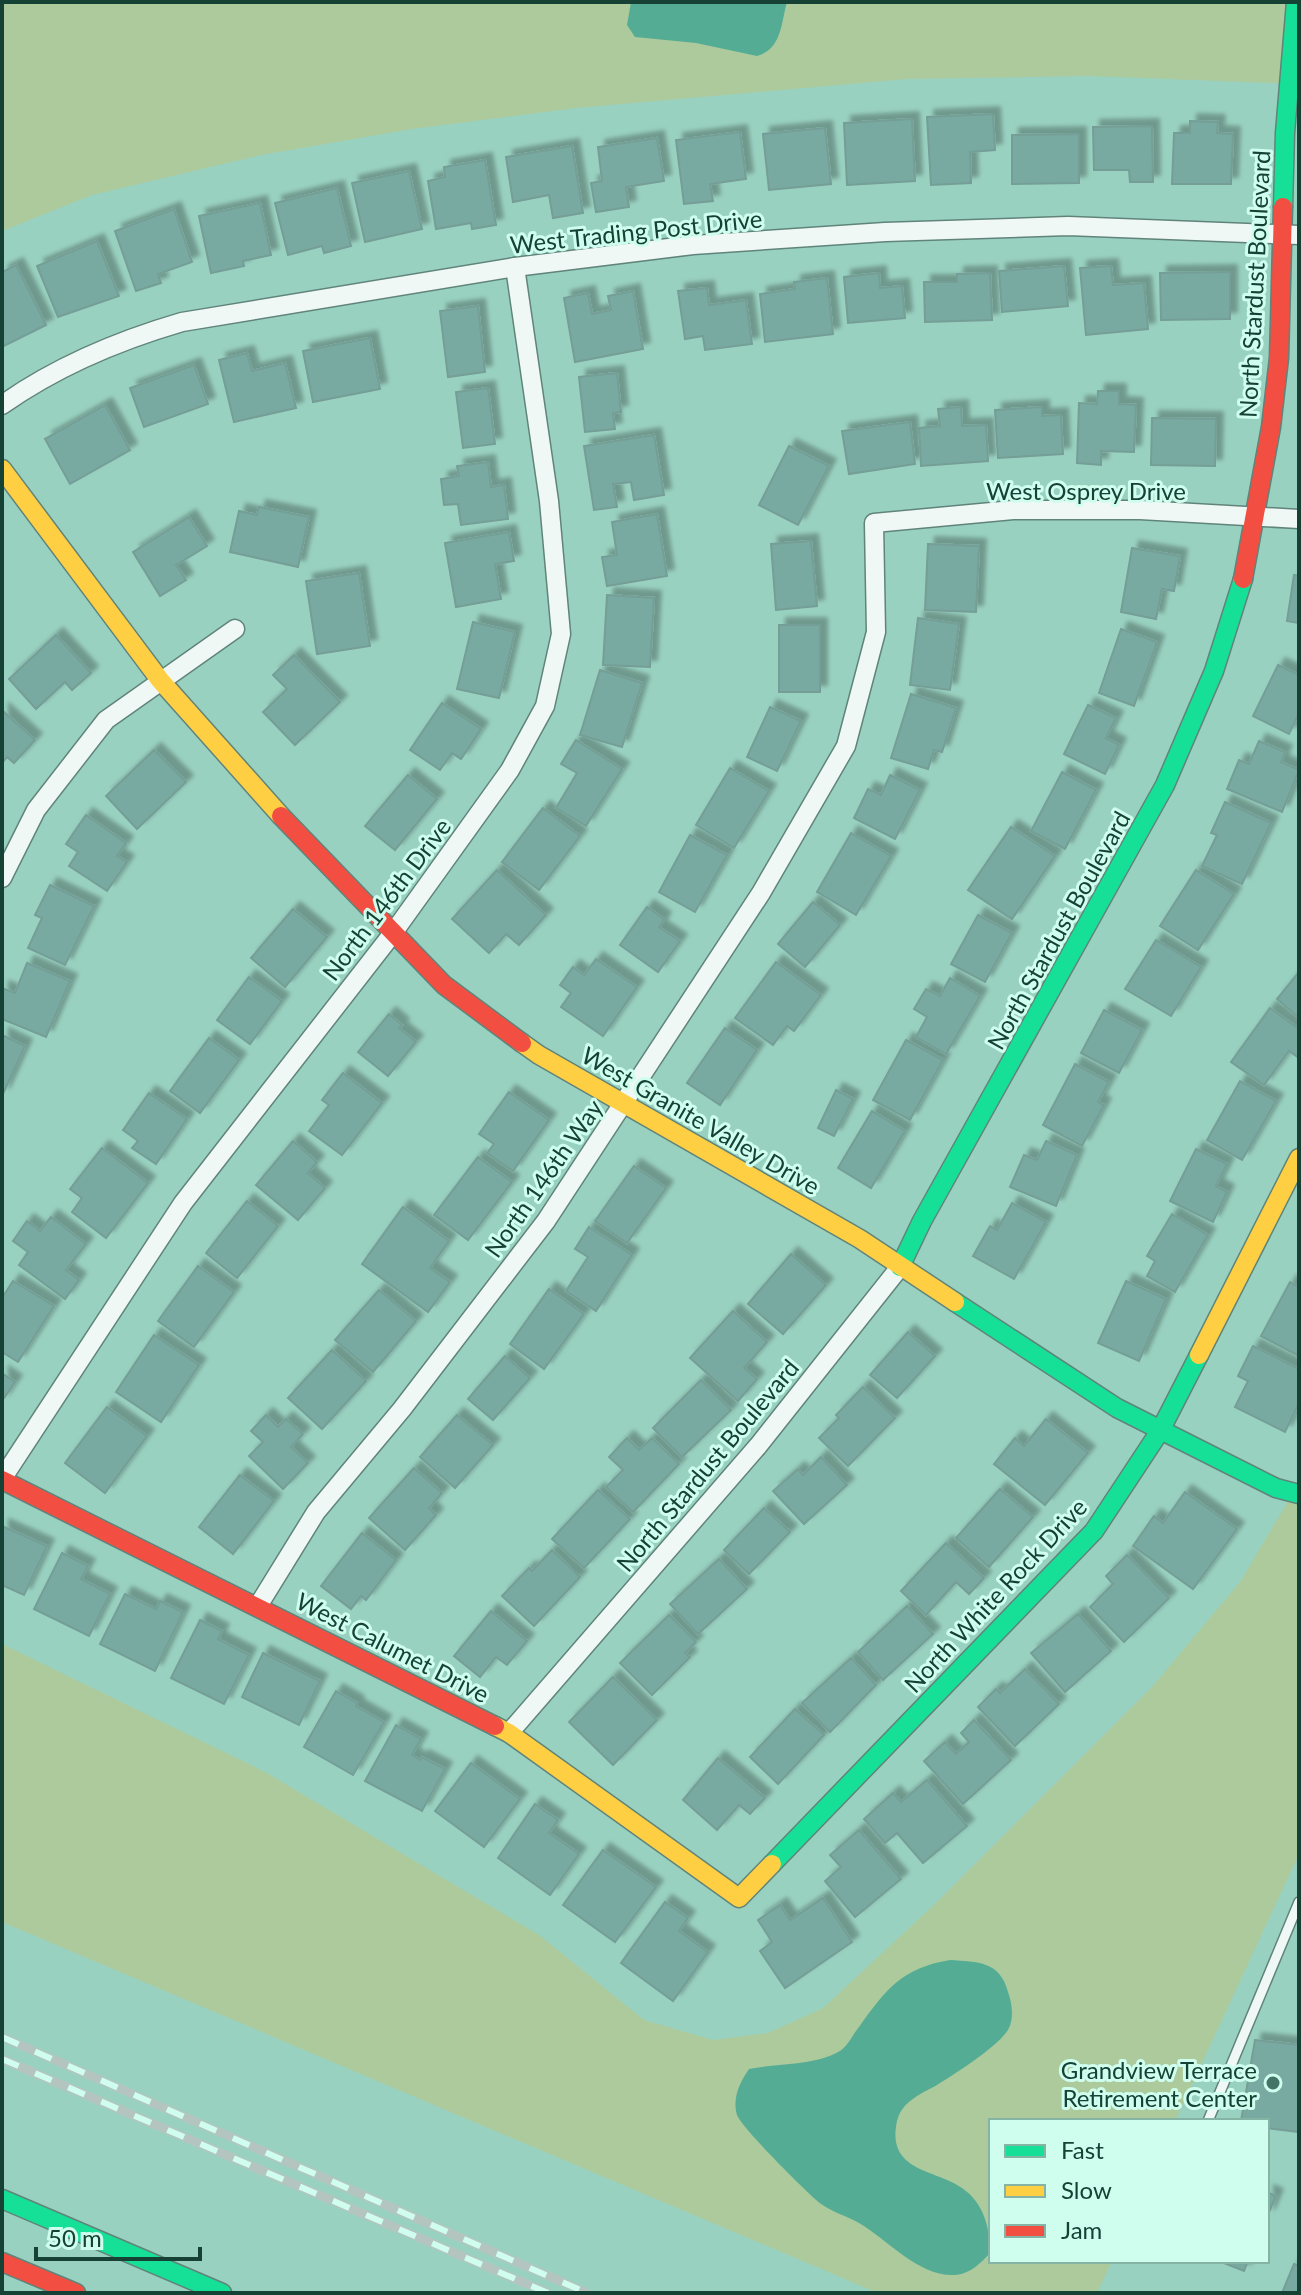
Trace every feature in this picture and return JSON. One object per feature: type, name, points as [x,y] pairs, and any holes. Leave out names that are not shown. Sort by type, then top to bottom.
[{"type":"main road","name":"North Stardust Boulevard","points":[[900,1267],[922,1221],[1165,785],[1214,671],[1245,572],[1271,427],[1291,234],[1285,133],[1296,2]]},
{"type":"main road","name":"West Granite Valley Drive","points":[[2,469],[160,680],[281,816],[393,933],[456,993],[539,1055],[855,1237],[1117,1408],[1276,1488],[1299,1494]]},
{"type":"main road","name":"North White Rock Drive","points":[[739,1898],[1094,1531],[1160,1431],[1299,1158]]},
{"type":"main road","name":"West Calumet Drive","points":[[2,1480],[509,1733],[739,1898]]},
{"type":"main road","points":[[2,2199],[222,2293]]},
{"type":"main road","points":[[2,2262],[76,2293]]},
{"type":"street","name":"West Trading Post Drive","points":[[2,405],[74,362],[129,338],[182,322],[515,267],[693,245],[885,232],[1068,226],[1291,234]]},
{"type":"street","name":"North 146th Drive","points":[[2,1480],[183,1203],[393,933],[510,770],[545,706],[561,634],[549,501],[515,267]]},
{"type":"street","name":"West Osprey Drive","points":[[874,523],[1013,510],[1140,510],[1299,519]]},
{"type":"street","name":"North 146th Way","points":[[258,1606],[316,1512],[402,1409],[546,1221],[761,893],[846,746],[876,632],[874,523]]},
{"type":"street","points":[[2,878],[36,810],[106,720],[235,629]]},
{"type":"street","name":"North Stardust Boulevard","points":[[509,1733],[758,1446],[900,1267]]},
{"type":"lane","points":[[1209,2119],[1299,1902]]},
{"type":"shaded area","points":[[2,2],[1299,2],[1299,84],[1089,76],[907,79],[576,108],[412,129],[261,155],[92,195],[2,231]]},
{"type":"shaded area","points":[[631,2],[787,2],[776,41],[765,53],[757,56],[696,43],[635,37],[627,25]]},
{"type":"shaded area","points":[[1299,1483],[1299,1854],[1176,2119],[989,2119],[989,2263],[1111,2263],[1097,2293],[878,2293],[2,1922],[2,1644],[265,1772],[539,1935],[644,2020],[713,2040],[768,2033],[823,2008],[935,1904],[1152,1687],[1240,1582]]},
{"type":"shaded area","points":[[950,1960],[979,1963],[994,1969],[1004,1982],[1012,2010],[1009,2028],[997,2043],[913,2099],[903,2108],[897,2121],[896,2138],[906,2160],[962,2188],[981,2209],[989,2234],[989,2254],[970,2270],[955,2275],[942,2274],[916,2264],[859,2223],[821,2204],[741,2122],[736,2102],[740,2085],[749,2069],[807,2062],[840,2051],[887,1991],[907,1975]]},
{"type":"building","points":[[993,114],[995,150],[970,152],[971,183],[931,185],[927,117]]},
{"type":"building","points":[[912,119],[915,181],[847,185],[844,123]]},
{"type":"building","points":[[1190,121],[1218,122],[1217,133],[1233,134],[1231,184],[1172,184],[1174,133],[1190,133]]},
{"type":"building","points":[[1152,126],[1153,182],[1130,182],[1129,170],[1094,170],[1093,127]]},
{"type":"building","points":[[825,128],[831,184],[769,190],[763,134]]},
{"type":"building","points":[[740,132],[746,179],[710,184],[713,201],[684,204],[676,140]]},
{"type":"building","points":[[1079,134],[1079,183],[1012,184],[1012,135]]},
{"type":"building","points":[[657,138],[664,181],[626,187],[629,207],[596,212],[591,183],[602,181],[598,147]]},
{"type":"building","points":[[572,146],[583,213],[553,218],[549,195],[513,202],[506,157]]},
{"type":"building","points":[[485,160],[496,225],[472,229],[471,223],[436,229],[428,181],[445,177],[444,167]]},
{"type":"building","points":[[409,171],[422,229],[365,242],[352,183]]},
{"type":"building","points":[[337,188],[351,246],[324,253],[322,246],[288,255],[275,203]]},
{"type":"building","points":[[260,203],[271,255],[243,261],[244,266],[211,273],[199,216]]},
{"type":"building","points":[[174,209],[192,262],[158,274],[161,283],[136,291],[115,231]]},
{"type":"building","points":[[97,241],[119,296],[58,317],[37,266]]},
{"type":"building","points":[[16,265],[46,325],[2,347],[2,272]]},
{"type":"building","points":[[1064,266],[1068,306],[1002,312],[999,271]]},
{"type":"building","points":[[1111,266],[1113,285],[1144,283],[1148,329],[1086,335],[1080,268]]},
{"type":"building","points":[[1230,272],[1230,319],[1161,320],[1160,273]]},
{"type":"building","points":[[879,273],[880,288],[902,286],[905,318],[848,323],[844,277]]},
{"type":"building","points":[[990,273],[992,320],[925,322],[924,282],[957,282],[957,274]]},
{"type":"building","points":[[827,278],[833,334],[765,342],[760,294],[795,289],[794,282]]},
{"type":"building","points":[[707,288],[709,305],[746,300],[752,344],[705,350],[703,336],[685,339],[678,291]]},
{"type":"building","points":[[633,291],[643,349],[575,362],[564,298],[588,293],[592,314],[611,310],[608,296]]},
{"type":"building","points":[[478,306],[485,372],[448,377],[440,311]]},
{"type":"building","points":[[370,338],[380,389],[313,402],[303,351]]},
{"type":"building","points":[[247,353],[252,371],[285,363],[296,408],[234,422],[219,360]]},
{"type":"building","points":[[194,365],[208,404],[144,427],[130,388]]},
{"type":"building","points":[[617,373],[621,412],[613,413],[615,429],[585,432],[579,377]]},
{"type":"building","points":[[488,388],[495,444],[463,448],[456,392]]},
{"type":"building","points":[[1098,391],[1119,391],[1119,404],[1136,405],[1134,452],[1101,451],[1101,465],[1077,463],[1079,403],[1097,404]]},
{"type":"building","points":[[105,405],[130,450],[70,484],[45,439]]},
{"type":"building","points":[[961,407],[962,426],[986,425],[988,461],[921,466],[919,428],[940,426],[938,409]]},
{"type":"building","points":[[1042,407],[1042,416],[1061,415],[1063,454],[998,458],[995,410]]},
{"type":"building","points":[[1152,418],[1216,419],[1215,466],[1151,465]]},
{"type":"building","points":[[910,422],[915,464],[849,474],[842,431]]},
{"type":"building","points":[[654,435],[664,495],[634,500],[631,482],[613,484],[617,507],[594,510],[584,446]]},
{"type":"building","points":[[789,446],[829,466],[798,525],[759,505]]},
{"type":"building","points":[[488,462],[491,487],[504,485],[508,519],[461,525],[458,504],[444,505],[441,479],[459,476],[457,466]]},
{"type":"building","points":[[259,507],[309,517],[298,567],[230,552],[239,511],[257,515]]},
{"type":"building","points":[[657,514],[667,576],[607,586],[602,557],[617,555],[612,522]]},
{"type":"building","points":[[189,517],[207,546],[176,565],[186,580],[160,596],[133,552]]},
{"type":"building","points":[[509,532],[514,561],[495,564],[501,599],[456,607],[445,543]]},
{"type":"building","points":[[811,541],[817,606],[776,610],[771,544]]},
{"type":"building","points":[[928,544],[979,546],[976,612],[925,610]]},
{"type":"building","points":[[1132,548],[1180,556],[1174,591],[1162,589],[1156,619],[1121,612]]},
{"type":"building","points":[[359,573],[370,646],[317,654],[306,581]]},
{"type":"building","points":[[1294,575],[1299,576],[1299,623],[1287,621]]},
{"type":"building","points":[[607,595],[654,598],[650,667],[603,665]]},
{"type":"building","points":[[918,618],[959,624],[950,690],[910,685]]},
{"type":"building","points":[[473,622],[515,632],[499,698],[457,689]]},
{"type":"building","points":[[779,625],[820,625],[820,692],[779,692]]},
{"type":"building","points":[[1121,629],[1157,642],[1134,706],[1099,693]]},
{"type":"building","points":[[56,635],[91,673],[72,690],[65,682],[36,709],[9,679]]},
{"type":"building","points":[[294,655],[340,702],[295,745],[263,712],[287,689],[273,675]]},
{"type":"building","points":[[1278,665],[1299,675],[1299,713],[1289,734],[1253,716]]},
{"type":"building","points":[[600,670],[642,683],[622,747],[580,735]]},
{"type":"building","points":[[911,694],[956,708],[942,752],[934,750],[928,769],[891,758]]},
{"type":"building","points":[[442,703],[481,729],[461,759],[452,753],[440,770],[410,750]]},
{"type":"building","points":[[1088,705],[1116,718],[1106,738],[1119,745],[1105,774],[1064,754]]},
{"type":"building","points":[[770,707],[801,721],[777,771],[747,757]]},
{"type":"building","points":[[2,710],[35,740],[14,763],[7,757],[2,763]]},
{"type":"building","points":[[576,740],[622,769],[586,826],[556,808],[577,773],[561,764]]},
{"type":"building","points":[[1259,741],[1285,752],[1281,762],[1299,770],[1282,812],[1227,789],[1239,760],[1249,764]]},
{"type":"building","points":[[154,750],[186,782],[137,829],[106,796]]},
{"type":"building","points":[[730,768],[769,791],[734,848],[696,825]]},
{"type":"building","points":[[1062,772],[1096,790],[1065,849],[1031,831]]},
{"type":"building","points":[[408,775],[437,799],[395,850],[365,826]]},
{"type":"building","points":[[890,775],[920,790],[895,839],[854,818],[868,789],[881,795]]},
{"type":"building","points":[[1225,802],[1271,823],[1242,884],[1202,866],[1217,835],[1211,833]]},
{"type":"building","points":[[543,808],[580,836],[539,890],[502,862]]},
{"type":"building","points":[[86,815],[126,843],[117,856],[127,862],[107,891],[69,866],[78,852],[66,844]]},
{"type":"building","points":[[1011,827],[1055,856],[1012,919],[968,890]]},
{"type":"building","points":[[851,833],[891,856],[856,915],[817,892]]},
{"type":"building","points":[[690,835],[727,855],[695,912],[659,892]]},
{"type":"building","points":[[497,870],[546,915],[519,945],[506,934],[489,953],[452,919]]},
{"type":"building","points":[[1196,870],[1234,894],[1198,950],[1160,926]]},
{"type":"building","points":[[50,885],[94,906],[65,965],[28,948],[42,918],[35,915]]},
{"type":"building","points":[[813,902],[840,925],[805,967],[778,944]]},
{"type":"building","points":[[647,907],[664,919],[659,927],[680,941],[658,972],[620,945]]},
{"type":"building","points":[[293,909],[327,937],[285,987],[251,958]]},
{"type":"building","points":[[978,915],[1012,933],[985,982],[951,964]]},
{"type":"building","points":[[1156,940],[1201,967],[1171,1016],[1125,989]]},
{"type":"building","points":[[596,959],[637,987],[603,1036],[561,1007],[571,993],[560,985],[573,967],[584,975]]},
{"type":"building","points":[[776,962],[821,995],[794,1031],[787,1026],[773,1045],[735,1018]]},
{"type":"building","points":[[27,963],[70,981],[46,1037],[2,1019],[2,988],[15,993]]},
{"type":"building","points":[[1299,972],[1299,1018],[1277,999]]},
{"type":"building","points":[[249,977],[282,1001],[250,1044],[217,1020]]},
{"type":"building","points":[[950,978],[980,996],[946,1054],[916,1037],[927,1017],[914,1009],[926,989],[940,996]]},
{"type":"building","points":[[1270,1008],[1299,1029],[1299,1058],[1289,1051],[1264,1085],[1231,1062]]},
{"type":"building","points":[[1104,1010],[1142,1030],[1119,1073],[1081,1053]]},
{"type":"building","points":[[389,1014],[402,1025],[399,1028],[416,1042],[388,1076],[358,1052]]},
{"type":"building","points":[[725,1028],[757,1050],[720,1105],[687,1083]]},
{"type":"building","points":[[2,1035],[25,1046],[2,1096]]},
{"type":"building","points":[[209,1038],[239,1060],[200,1113],[170,1091]]},
{"type":"building","points":[[906,1040],[943,1060],[910,1120],[873,1100]]},
{"type":"building","points":[[1075,1064],[1109,1082],[1098,1102],[1104,1105],[1082,1146],[1043,1125]]},
{"type":"building","points":[[343,1073],[382,1103],[342,1155],[309,1131],[329,1105],[322,1100]]},
{"type":"building","points":[[1240,1081],[1276,1101],[1242,1160],[1207,1140]]},
{"type":"building","points":[[836,1090],[853,1099],[834,1136],[818,1128]]},
{"type":"building","points":[[509,1092],[549,1120],[513,1171],[487,1153],[494,1144],[479,1134]]},
{"type":"building","points":[[149,1093],[187,1119],[156,1164],[132,1148],[138,1141],[123,1130]]},
{"type":"building","points":[[872,1111],[905,1131],[871,1188],[838,1168]]},
{"type":"building","points":[[293,1141],[317,1162],[308,1173],[325,1188],[298,1220],[256,1185]]},
{"type":"building","points":[[1046,1141],[1077,1155],[1056,1206],[1010,1187],[1024,1155],[1037,1160]]},
{"type":"building","points":[[102,1148],[148,1183],[106,1238],[72,1212],[82,1198],[70,1189]]},
{"type":"building","points":[[1196,1149],[1227,1164],[1216,1186],[1227,1192],[1213,1222],[1170,1201]]},
{"type":"building","points":[[478,1157],[512,1182],[468,1240],[434,1215]]},
{"type":"building","points":[[634,1166],[666,1188],[627,1243],[595,1221]]},
{"type":"building","points":[[247,1201],[278,1226],[237,1278],[206,1253]]},
{"type":"building","points":[[1012,1203],[1046,1222],[1014,1279],[973,1256],[990,1226],[997,1230]]},
{"type":"building","points":[[403,1207],[449,1241],[430,1268],[450,1282],[428,1312],[362,1264]]},
{"type":"building","points":[[1172,1214],[1208,1235],[1175,1292],[1147,1276],[1155,1261],[1147,1256]]},
{"type":"building","points":[[51,1217],[86,1244],[66,1270],[79,1280],[65,1299],[19,1265],[28,1252],[13,1241],[27,1221],[40,1231]]},
{"type":"building","points":[[589,1227],[632,1255],[596,1311],[566,1291],[588,1257],[575,1249]]},
{"type":"building","points":[[791,1254],[826,1285],[783,1334],[748,1304]]},
{"type":"building","points":[[198,1266],[234,1292],[194,1347],[158,1321]]},
{"type":"building","points":[[13,1281],[54,1306],[18,1362],[2,1352],[2,1298]]},
{"type":"building","points":[[1126,1281],[1166,1299],[1139,1361],[1098,1343]]},
{"type":"building","points":[[1290,1282],[1299,1287],[1299,1356],[1261,1336]]},
{"type":"building","points":[[549,1289],[584,1314],[544,1369],[510,1344]]},
{"type":"building","points":[[379,1290],[416,1321],[373,1372],[335,1340]]},
{"type":"building","points":[[733,1311],[767,1342],[744,1368],[757,1379],[738,1401],[690,1358]]},
{"type":"building","points":[[908,1332],[935,1356],[897,1398],[870,1375]]},
{"type":"building","points":[[154,1335],[199,1365],[161,1422],[116,1392]]},
{"type":"building","points":[[1253,1346],[1299,1369],[1299,1403],[1285,1432],[1235,1407],[1248,1381],[1238,1376]]},
{"type":"building","points":[[332,1350],[366,1381],[322,1429],[288,1398]]},
{"type":"building","points":[[505,1356],[530,1378],[493,1420],[468,1399]]},
{"type":"building","points":[[2,1373],[15,1382],[2,1401]]},
{"type":"building","points":[[701,1380],[731,1410],[682,1457],[653,1428]]},
{"type":"building","points":[[863,1387],[895,1418],[848,1466],[819,1438]]},
{"type":"building","points":[[107,1407],[147,1436],[105,1493],[65,1463]]},
{"type":"building","points":[[266,1415],[278,1427],[286,1419],[303,1434],[291,1447],[308,1463],[283,1489],[249,1456],[263,1442],[251,1431]]},
{"type":"building","points":[[457,1415],[493,1445],[455,1488],[420,1457]]},
{"type":"building","points":[[1046,1419],[1088,1453],[1045,1505],[994,1464],[1015,1438],[1024,1446]]},
{"type":"building","points":[[627,1438],[639,1450],[652,1438],[679,1464],[633,1512],[606,1487],[623,1470],[609,1457]]},
{"type":"building","points":[[821,1457],[847,1485],[804,1524],[773,1491],[798,1469],[803,1475]]},
{"type":"building","points":[[414,1468],[442,1493],[429,1508],[436,1515],[405,1550],[369,1518]]},
{"type":"building","points":[[240,1475],[274,1501],[233,1554],[199,1527]]},
{"type":"building","points":[[1000,1489],[1033,1517],[989,1567],[956,1538]]},
{"type":"building","points":[[598,1490],[630,1519],[584,1568],[552,1539]]},
{"type":"building","points":[[1185,1492],[1237,1529],[1193,1589],[1133,1546],[1154,1516],[1163,1523]]},
{"type":"building","points":[[764,1508],[790,1532],[749,1574],[724,1550]]},
{"type":"building","points":[[2,1526],[47,1546],[24,1595],[2,1585]]},
{"type":"building","points":[[362,1533],[396,1560],[366,1600],[361,1596],[351,1609],[321,1586]]},
{"type":"building","points":[[946,1543],[984,1578],[969,1594],[956,1582],[926,1615],[901,1591]]},
{"type":"building","points":[[552,1550],[580,1577],[534,1626],[502,1596]]},
{"type":"building","points":[[62,1553],[88,1566],[81,1579],[110,1594],[89,1636],[34,1609]]},
{"type":"building","points":[[1127,1555],[1169,1598],[1124,1642],[1090,1607],[1113,1584],[1106,1576]]},
{"type":"building","points":[[719,1559],[747,1589],[698,1634],[670,1604]]},
{"type":"building","points":[[125,1594],[156,1609],[160,1601],[183,1612],[155,1671],[100,1644]]},
{"type":"building","points":[[907,1606],[933,1634],[883,1680],[858,1652]]},
{"type":"building","points":[[491,1611],[527,1641],[507,1665],[496,1657],[480,1677],[454,1656]]},
{"type":"building","points":[[1078,1614],[1111,1651],[1065,1692],[1031,1653]]},
{"type":"building","points":[[669,1615],[696,1642],[685,1653],[690,1657],[652,1695],[620,1663]]},
{"type":"building","points":[[200,1620],[222,1631],[218,1639],[249,1655],[224,1704],[171,1678]]},
{"type":"building","points":[[263,1653],[320,1681],[299,1725],[242,1697]]},
{"type":"building","points":[[851,1658],[876,1685],[830,1732],[802,1703]]},
{"type":"building","points":[[1025,1669],[1059,1704],[1015,1746],[978,1707],[996,1689],[1000,1693]]},
{"type":"building","points":[[613,1677],[657,1720],[613,1765],[569,1722]]},
{"type":"building","points":[[336,1691],[384,1722],[353,1775],[304,1747]]},
{"type":"building","points":[[795,1709],[824,1735],[778,1784],[750,1757]]},
{"type":"building","points":[[974,1720],[1011,1760],[963,1804],[924,1761],[945,1742],[956,1754],[969,1742],[961,1733]]},
{"type":"building","points":[[396,1725],[421,1739],[412,1755],[445,1769],[422,1811],[365,1781]]},
{"type":"building","points":[[718,1758],[765,1798],[750,1814],[739,1805],[717,1830],[683,1800]]},
{"type":"building","points":[[471,1763],[520,1799],[484,1847],[435,1811]]},
{"type":"building","points":[[927,1780],[967,1826],[923,1863],[897,1833],[885,1843],[864,1819],[893,1793],[901,1802]]},
{"type":"building","points":[[535,1804],[558,1820],[549,1833],[579,1854],[550,1895],[498,1858]]},
{"type":"building","points":[[859,1830],[901,1879],[855,1917],[825,1881],[841,1867],[830,1855]]},
{"type":"building","points":[[603,1850],[656,1887],[615,1942],[563,1905]]},
{"type":"building","points":[[823,1898],[852,1942],[785,1988],[760,1951],[772,1942],[758,1920],[780,1905],[790,1920]]},
{"type":"building","points":[[665,1902],[688,1918],[679,1931],[708,1952],[673,2001],[621,1963]]},
{"type":"building","name":"Grandview Terrace Retirement Center","points":[[1255,2040],[1299,2045],[1299,2132],[1269,2128],[1269,2119],[1241,2119]]},
{"type":"building","points":[[1269,2193],[1276,2196],[1269,2212]]},
{"type":"building","points":[[1224,2263],[1247,2263],[1244,2271]]},
{"type":"building","points":[[1294,2264],[1299,2266],[1299,2293],[1282,2293]]},
{"type":"railway","points":[[2,2037],[587,2293]]},
{"type":"railway","points":[[2,2059],[548,2293]]},
{"type":"traffic: fast","points":[[1283,207],[1285,133],[1296,2]]},
{"type":"traffic: fast","points":[[900,1267],[922,1221],[1165,785],[1214,671],[1243,579]]},
{"type":"traffic: fast","points":[[955,1302],[1117,1408],[1276,1488],[1299,1494]]},
{"type":"traffic: fast","points":[[772,1864],[1094,1531],[1160,1431],[1199,1355]]},
{"type":"traffic: fast","points":[[2,2199],[222,2293]]},
{"type":"traffic: slow","points":[[2,469],[160,680],[281,816]]},
{"type":"traffic: slow","points":[[522,1043],[860,1239],[955,1302]]},
{"type":"traffic: slow","points":[[1199,1355],[1299,1158]]},
{"type":"traffic: slow","points":[[495,1726],[739,1898],[772,1864]]},
{"type":"traffic: jam","points":[[1243,579],[1271,427],[1279,358],[1283,207]]},
{"type":"traffic: jam","points":[[281,816],[444,985],[522,1043]]},
{"type":"traffic: jam","points":[[2,1480],[495,1726]]},
{"type":"traffic: jam","points":[[2,2262],[76,2293]]},
{"type":"place","name":"Grandview Terrace Retirement Center","points":[[1273,2083]]}]
